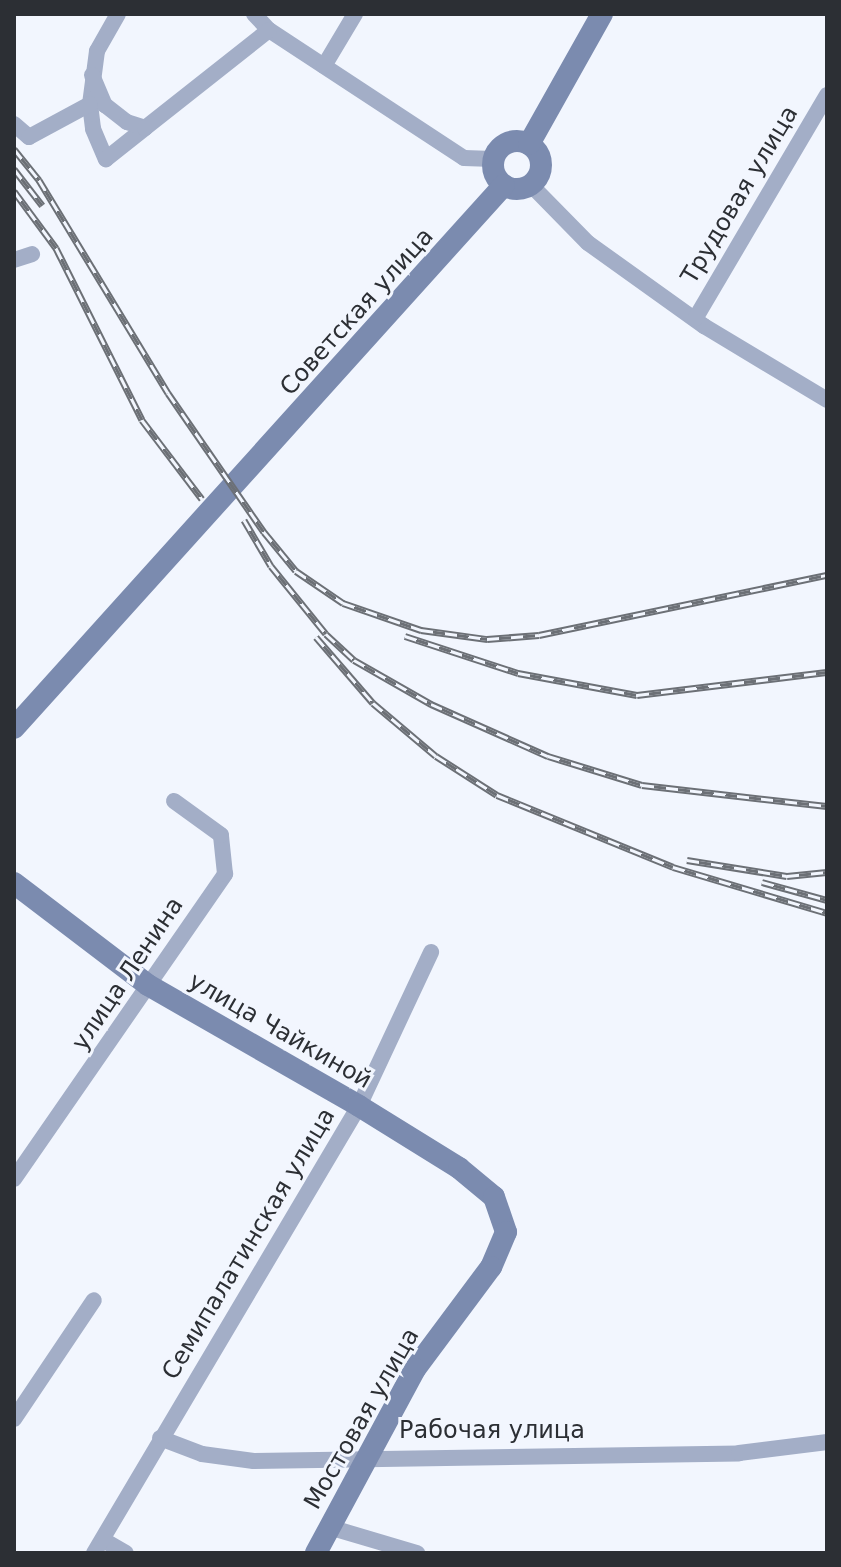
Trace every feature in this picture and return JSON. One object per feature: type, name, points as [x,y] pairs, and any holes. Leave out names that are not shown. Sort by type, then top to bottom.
[{"type":"main road","points":[[529,144],[602,14]]},
{"type":"main road","points":[[507,143],[529,144],[541,164],[531,185],[518,189],[504,185],[495,174],[493,159],[507,143]]},
{"type":"main road","name":"Советская улица","points":[[14,728],[504,185]]},
{"type":"main road","name":"улица Чайкиной","points":[[14,883],[148,985],[359,1106],[459,1168],[494,1197],[506,1232]]},
{"type":"main road","name":"Мостовая улица","points":[[316,1553],[365,1456],[415,1369],[491,1267],[506,1232]]},
{"type":"street","points":[[118,14],[97,51],[92,75],[90,104],[93,129],[106,159],[269,30]]},
{"type":"street","points":[[254,14],[269,30],[464,158],[493,159]]},
{"type":"street","points":[[324,66],[355,14]]},
{"type":"street","points":[[92,75],[105,105],[127,122],[145,128]]},
{"type":"street","name":"Трудовая улица","points":[[695,319],[827,95]]},
{"type":"street","points":[[14,124],[29,137],[90,104]]},
{"type":"street","points":[[531,185],[564,224],[695,319],[827,400]]},
{"type":"street","points":[[14,260],[32,254]]},
{"type":"street","name":"улица Ленина","points":[[14,1179],[225,874],[221,835],[174,801]]},
{"type":"street","name":"Семипалатинская улица","points":[[100,1547],[160,1438],[359,1106],[431,952]]},
{"type":"street","points":[[14,1419],[94,1300]]},
{"type":"street","name":"Рабочая улица","points":[[160,1438],[202,1454],[254,1461],[365,1456],[739,1453],[827,1442]]},
{"type":"street","points":[[329,1527],[417,1553]]},
{"type":"street","points":[[100,1547],[126,1553]]},
{"type":"railway","points":[[14,149],[39,180],[168,393],[264,532],[296,571],[343,603],[421,630],[487,639],[539,635],[827,575]]},
{"type":"railway","points":[[14,169],[42,205]]},
{"type":"railway","points":[[14,191],[56,248],[142,420],[202,499]]},
{"type":"railway","points":[[244,520],[271,566],[326,634],[354,660],[431,704],[548,756],[642,785],[827,806]]},
{"type":"railway","points":[[405,636],[518,673],[637,695],[827,672]]},
{"type":"railway","points":[[316,637],[373,703],[436,756],[497,795],[673,867],[827,913]]},
{"type":"railway","points":[[687,860],[787,876],[827,872]]},
{"type":"railway","points":[[762,882],[827,900]]}]
